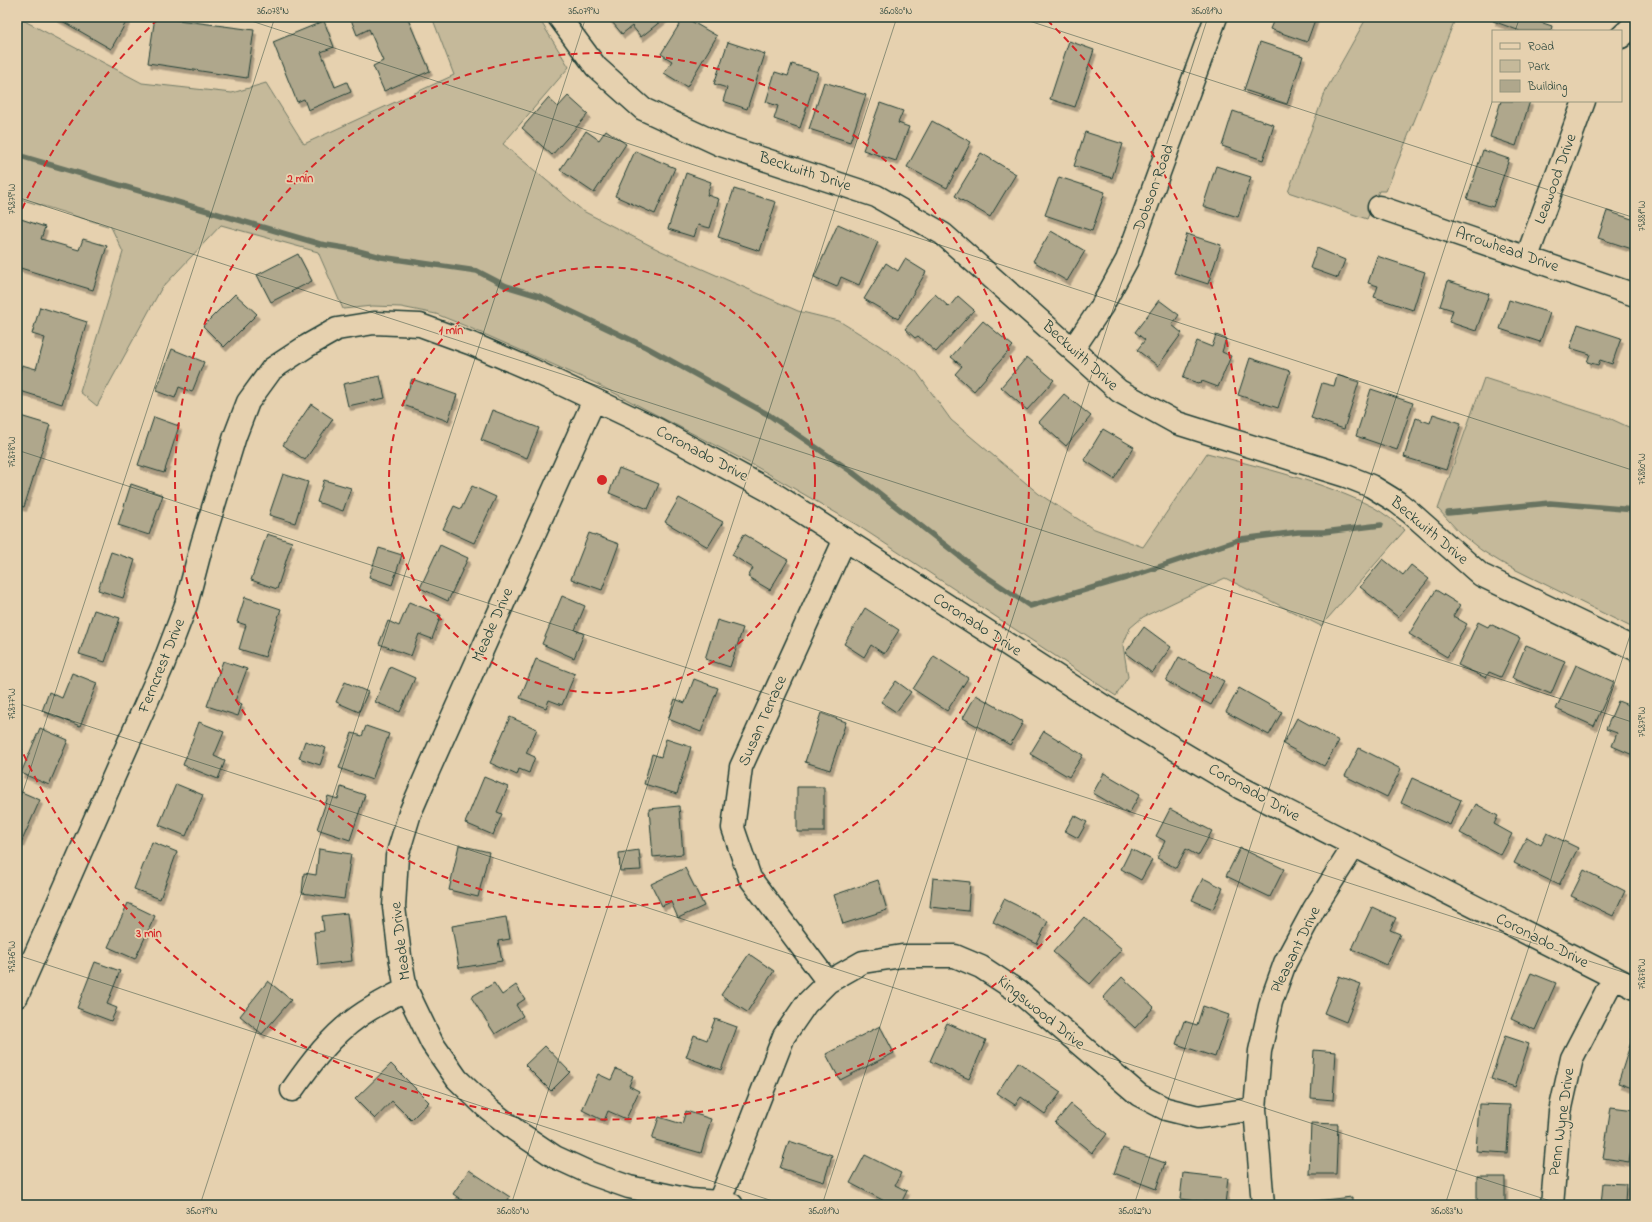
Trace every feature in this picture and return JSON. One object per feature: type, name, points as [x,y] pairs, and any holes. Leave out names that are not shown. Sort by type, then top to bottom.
[{"type":"street","name":"Beckwith Drive","points":[[559,17],[596,67],[644,109],[721,145],[876,196],[942,234],[1119,391],[1177,423],[1346,476],[1371,486],[1411,512],[1481,575],[1635,649]]},
{"type":"street","name":"Dobson Road","points":[[1073,349],[1102,306],[1127,260],[1216,17]]},
{"type":"street","points":[[1622,37],[1635,24]]},
{"type":"street","name":"Leawood Drive","points":[[1527,257],[1584,102]]},
{"type":"street","name":"Arrowhead Drive","points":[[1379,207],[1635,295]]},
{"type":"street","name":"Coronado Drive","points":[[306,346],[337,329],[374,322],[420,325],[472,344],[532,370],[656,429],[768,490],[1103,706],[1241,788],[1635,988]]},
{"type":"street","name":"Ferncrest Drive","points":[[17,996],[163,665],[186,605],[202,544],[235,436],[248,402],[272,370],[306,346]]},
{"type":"street","name":"Meade Drive","points":[[594,400],[410,813],[397,856],[394,907],[400,956],[406,989],[432,1043],[457,1079],[486,1107],[515,1130],[555,1157],[592,1174],[629,1187],[690,1200],[723,1204]]},
{"type":"street","name":"Susan Terrace","points":[[828,982],[750,878],[733,828],[740,766],[845,539]]},
{"type":"street","name":"Pleasant Drive","points":[[1263,1205],[1255,1109],[1260,1051],[1271,1002],[1285,963],[1310,916],[1354,846]]},
{"type":"street","name":"Kingswood Drive","points":[[723,1204],[784,1036],[806,1004],[828,982],[863,962],[902,956],[955,956],[981,967],[1019,992],[1139,1095],[1166,1109],[1198,1117],[1255,1109]]},
{"type":"street","name":"Penn Wyne Drive","points":[[1552,1205],[1560,1112],[1572,1058],[1614,977]]},
{"type":"street","points":[[292,1090],[312,1062],[335,1036],[358,1017],[406,989]]},
{"type":"green space","points":[[17,17],[142,83],[232,93],[266,83],[304,144],[454,75],[432,17],[538,17],[569,67],[503,144],[583,211],[659,250],[798,311],[839,321],[880,346],[916,371],[951,420],[1039,494],[1092,528],[1143,547],[1207,453],[1292,476],[1333,490],[1373,507],[1405,530],[1321,626],[1225,578],[1143,617],[1130,628],[1123,645],[1128,677],[1116,696],[857,525],[755,466],[595,383],[436,314],[401,307],[372,306],[343,309],[318,252],[221,225],[161,289],[97,406],[80,392],[123,252],[111,227],[17,198]]},
{"type":"green space","points":[[1367,17],[1456,17],[1386,191],[1379,191],[1367,219],[1288,192],[1326,90]]},
{"type":"green space","points":[[1484,378],[1609,418],[1635,430],[1635,629],[1502,563],[1481,550],[1460,533],[1438,509]]},
{"type":"building","points":[[55,17],[129,17],[111,49]]},
{"type":"building","points":[[155,17],[254,30],[247,78],[148,63]]},
{"type":"building","points":[[350,17],[407,17],[430,71],[384,91],[373,66],[383,61],[369,29],[357,35]]},
{"type":"building","points":[[608,17],[666,17],[641,37],[632,26],[622,34]]},
{"type":"building","points":[[684,17],[717,36],[687,87],[664,73],[672,61],[661,54]]},
{"type":"building","points":[[1275,17],[1316,17],[1307,42],[1270,29]]},
{"type":"building","points":[[1494,17],[1525,17],[1552,26],[1551,30],[1517,30],[1493,21]]},
{"type":"building","points":[[324,21],[334,47],[321,52],[335,87],[347,82],[351,92],[308,110],[304,99],[297,102],[273,42]]},
{"type":"building","points":[[1069,41],[1094,50],[1075,107],[1050,99]]},
{"type":"building","points":[[728,42],[765,54],[747,109],[723,101],[727,88],[714,84]]},
{"type":"building","points":[[1260,42],[1303,56],[1287,104],[1244,90]]},
{"type":"building","points":[[792,64],[818,72],[800,128],[774,119],[778,106],[766,102],[775,72],[788,76]]},
{"type":"building","points":[[824,82],[866,95],[850,142],[809,129]]},
{"type":"building","points":[[568,96],[588,114],[552,155],[522,128],[548,98],[558,107]]},
{"type":"building","points":[[1501,102],[1530,102],[1516,146],[1490,137]]},
{"type":"building","points":[[880,103],[903,111],[898,123],[909,127],[896,161],[863,150]]},
{"type":"building","points":[[1233,111],[1274,125],[1263,160],[1222,146]]},
{"type":"building","points":[[932,121],[971,142],[947,188],[907,167]]},
{"type":"building","points":[[606,130],[626,144],[594,193],[560,170],[586,131],[599,140]]},
{"type":"building","points":[[1085,132],[1123,144],[1112,178],[1074,166]]},
{"type":"building","points":[[1483,150],[1509,159],[1493,207],[1467,199]]},
{"type":"building","points":[[635,151],[675,168],[655,214],[615,196]]},
{"type":"building","points":[[981,153],[1016,174],[990,217],[955,196]]},
{"type":"building","points":[[1216,166],[1251,177],[1238,217],[1203,206]]},
{"type":"building","points":[[686,173],[711,182],[707,195],[719,199],[710,228],[698,225],[694,237],[668,229]]},
{"type":"building","points":[[1059,177],[1105,192],[1092,231],[1045,215]]},
{"type":"building","points":[[734,189],[776,202],[760,251],[718,237]]},
{"type":"building","points":[[1607,211],[1635,220],[1635,250],[1598,238]]},
{"type":"building","points":[[21,219],[45,227],[41,239],[79,250],[83,239],[107,246],[93,290],[17,267],[17,231]]},
{"type":"building","points":[[838,224],[878,242],[859,285],[841,277],[837,287],[814,277]]},
{"type":"building","points":[[1051,231],[1085,251],[1067,281],[1033,261]]},
{"type":"building","points":[[1187,234],[1221,245],[1208,284],[1174,273]]},
{"type":"building","points":[[1317,248],[1345,260],[1338,278],[1310,268]]},
{"type":"building","points":[[298,254],[312,281],[271,302],[257,275]]},
{"type":"building","points":[[1377,256],[1425,272],[1413,310],[1374,297],[1378,286],[1368,283]]},
{"type":"building","points":[[905,259],[926,272],[898,319],[864,299],[886,263],[898,271]]},
{"type":"building","points":[[1448,281],[1489,294],[1476,331],[1449,322],[1453,310],[1440,306]]},
{"type":"building","points":[[235,294],[257,314],[224,347],[203,326]]},
{"type":"building","points":[[935,294],[949,307],[958,296],[974,310],[936,352],[918,336],[915,338],[905,329]]},
{"type":"building","points":[[1159,300],[1179,315],[1172,325],[1182,333],[1158,366],[1137,350],[1145,340],[1135,332]]},
{"type":"building","points":[[1509,300],[1550,313],[1540,342],[1500,329]]},
{"type":"building","points":[[40,307],[87,322],[62,404],[17,390],[17,380],[22,365],[36,369],[45,338],[32,334]]},
{"type":"building","points":[[983,321],[1013,346],[974,391],[955,374],[962,366],[951,357]]},
{"type":"building","points":[[1578,324],[1621,338],[1612,364],[1600,360],[1598,365],[1587,362],[1590,354],[1570,348]]},
{"type":"building","points":[[1216,335],[1226,339],[1222,352],[1231,356],[1218,387],[1202,381],[1201,384],[1183,378],[1197,341],[1212,347]]},
{"type":"building","points":[[172,349],[204,362],[192,392],[179,387],[175,398],[156,391]]},
{"type":"building","points":[[1027,357],[1054,380],[1027,410],[1001,387]]},
{"type":"building","points":[[1250,358],[1290,371],[1278,408],[1238,395]]},
{"type":"building","points":[[1337,375],[1359,382],[1344,429],[1311,418],[1322,383],[1334,386]]},
{"type":"building","points":[[380,376],[385,398],[348,406],[343,384]]},
{"type":"building","points":[[412,379],[457,395],[448,421],[403,405]]},
{"type":"building","points":[[1371,389],[1413,403],[1397,450],[1356,436]]},
{"type":"building","points":[[1064,394],[1091,416],[1066,446],[1039,422]]},
{"type":"building","points":[[311,404],[333,419],[305,460],[283,445]]},
{"type":"building","points":[[492,410],[539,428],[527,458],[481,440]]},
{"type":"building","points":[[1433,414],[1461,423],[1446,470],[1404,457],[1416,418],[1430,423]]},
{"type":"building","points":[[17,415],[50,425],[24,507],[17,505]]},
{"type":"building","points":[[154,417],[179,426],[164,473],[138,465]]},
{"type":"building","points":[[1103,429],[1134,447],[1114,479],[1084,460]]},
{"type":"building","points":[[619,468],[659,484],[648,509],[609,493]]},
{"type":"building","points":[[283,474],[308,482],[295,523],[269,515]]},
{"type":"building","points":[[324,480],[351,488],[343,511],[317,502]]},
{"type":"building","points":[[131,484],[163,495],[149,535],[118,525]]},
{"type":"building","points":[[472,486],[496,497],[474,543],[443,529],[454,506],[461,509]]},
{"type":"building","points":[[679,498],[723,522],[708,547],[665,522]]},
{"type":"building","points":[[589,533],[619,544],[602,590],[571,579]]},
{"type":"building","points":[[267,534],[292,542],[277,589],[251,580]]},
{"type":"building","points":[[744,534],[788,560],[770,590],[748,577],[753,568],[732,555]]},
{"type":"building","points":[[440,545],[468,558],[448,601],[420,588]]},
{"type":"building","points":[[379,548],[402,555],[392,585],[369,577]]},
{"type":"building","points":[[111,552],[135,560],[123,598],[98,590]]},
{"type":"building","points":[[1383,559],[1403,575],[1411,565],[1429,579],[1398,617],[1360,587]]},
{"type":"building","points":[[1436,590],[1460,605],[1453,616],[1467,624],[1447,657],[1409,634]]},
{"type":"building","points":[[562,596],[585,606],[575,630],[584,634],[574,658],[542,644]]},
{"type":"building","points":[[245,597],[281,609],[265,657],[239,649],[246,625],[237,622]]},
{"type":"building","points":[[409,602],[441,615],[432,639],[419,634],[411,656],[379,644],[388,621],[399,626]]},
{"type":"building","points":[[865,608],[899,630],[884,654],[871,645],[864,657],[844,644]]},
{"type":"building","points":[[94,610],[120,618],[105,662],[79,654]]},
{"type":"building","points":[[717,620],[743,628],[730,667],[705,659]]},
{"type":"building","points":[[1478,622],[1488,627],[1490,624],[1520,638],[1501,677],[1489,672],[1486,678],[1458,665]]},
{"type":"building","points":[[1144,627],[1171,647],[1152,673],[1125,653]]},
{"type":"building","points":[[1526,645],[1565,661],[1551,694],[1512,678]]},
{"type":"building","points":[[934,656],[968,678],[947,711],[913,689]]},
{"type":"building","points":[[1179,657],[1224,681],[1211,705],[1166,681]]},
{"type":"building","points":[[536,659],[575,674],[562,705],[549,700],[546,708],[520,698]]},
{"type":"building","points":[[223,661],[247,669],[235,701],[242,704],[238,716],[207,706]]},
{"type":"building","points":[[1576,665],[1614,682],[1594,726],[1556,709]]},
{"type":"building","points":[[390,667],[415,678],[400,712],[375,702]]},
{"type":"building","points":[[72,673],[97,683],[80,726],[42,711],[49,692],[62,698]]},
{"type":"building","points":[[694,679],[718,688],[701,732],[668,719],[675,699],[685,703]]},
{"type":"building","points":[[896,681],[911,692],[896,712],[881,702]]},
{"type":"building","points":[[345,682],[368,692],[359,712],[336,702]]},
{"type":"building","points":[[1239,688],[1282,712],[1269,735],[1226,712]]},
{"type":"building","points":[[976,695],[1023,722],[1010,745],[963,718]]},
{"type":"building","points":[[1618,701],[1633,707],[1635,702],[1635,756],[1612,746],[1617,733],[1606,729]]},
{"type":"building","points":[[821,713],[846,722],[830,770],[805,762]]},
{"type":"building","points":[[510,717],[537,729],[526,753],[535,757],[529,773],[519,769],[517,775],[490,763]]},
{"type":"building","points":[[1297,718],[1339,741],[1324,766],[1283,744]]},
{"type":"building","points":[[199,722],[224,732],[214,756],[225,761],[218,779],[183,765]]},
{"type":"building","points":[[366,726],[389,734],[372,780],[339,768],[352,733],[362,736]]},
{"type":"building","points":[[40,728],[68,740],[49,785],[21,773]]},
{"type":"building","points":[[1044,731],[1083,755],[1069,777],[1030,754]]},
{"type":"building","points":[[666,739],[691,747],[677,794],[644,784],[652,754],[661,757]]},
{"type":"building","points":[[305,741],[326,748],[320,765],[299,758]]},
{"type":"building","points":[[1359,748],[1401,769],[1387,797],[1345,776]]},
{"type":"building","points":[[1104,773],[1140,794],[1129,814],[1093,793]]},
{"type":"building","points":[[484,777],[508,787],[497,812],[502,814],[493,835],[465,823]]},
{"type":"building","points":[[1412,778],[1461,800],[1450,825],[1401,803]]},
{"type":"building","points":[[176,784],[203,795],[186,836],[159,825]]},
{"type":"building","points":[[341,787],[365,795],[350,840],[317,829],[328,796],[338,799]]},
{"type":"building","points":[[797,787],[824,787],[824,832],[797,832]]},
{"type":"building","points":[[17,790],[40,800],[21,843],[17,841]]},
{"type":"building","points":[[1476,804],[1498,816],[1494,824],[1512,834],[1501,855],[1460,833]]},
{"type":"building","points":[[679,806],[683,854],[653,857],[649,809]]},
{"type":"building","points":[[1170,809],[1212,831],[1198,856],[1186,849],[1176,868],[1157,858],[1165,841],[1156,836]]},
{"type":"building","points":[[1074,815],[1087,822],[1078,838],[1065,831]]},
{"type":"building","points":[[1547,833],[1578,848],[1559,885],[1514,863],[1527,837],[1541,845]]},
{"type":"building","points":[[152,842],[177,852],[160,899],[134,889]]},
{"type":"building","points":[[459,845],[489,852],[478,897],[449,890]]},
{"type":"building","points":[[1240,848],[1284,869],[1270,897],[1226,876]]},
{"type":"building","points":[[319,849],[351,854],[344,899],[302,893],[304,873],[316,875]]},
{"type":"building","points":[[1131,849],[1152,860],[1141,880],[1121,869]]},
{"type":"building","points":[[639,850],[641,870],[620,871],[619,853]]},
{"type":"building","points":[[685,868],[704,906],[678,918],[671,902],[662,906],[651,884]]},
{"type":"building","points":[[1584,870],[1625,891],[1613,916],[1571,896]]},
{"type":"building","points":[[933,878],[970,882],[968,911],[930,907]]},
{"type":"building","points":[[1203,878],[1223,888],[1213,909],[1192,900]]},
{"type":"building","points":[[878,880],[887,910],[843,924],[834,895]]},
{"type":"building","points":[[1004,899],[1048,921],[1037,944],[993,922]]},
{"type":"building","points":[[128,903],[155,916],[135,959],[108,947]]},
{"type":"building","points":[[1372,907],[1396,918],[1390,930],[1400,934],[1386,965],[1352,949]]},
{"type":"building","points":[[347,913],[352,961],[318,965],[314,932],[324,931],[322,916]]},
{"type":"building","points":[[506,917],[510,939],[498,941],[502,961],[459,968],[452,926]]},
{"type":"building","points":[[1084,917],[1122,949],[1090,984],[1053,952]]},
{"type":"building","points":[[749,954],[774,971],[747,1012],[721,995]]},
{"type":"building","points":[[95,962],[120,971],[107,1004],[117,1008],[111,1021],[77,1008]]},
{"type":"building","points":[[1531,973],[1556,983],[1535,1030],[1511,1019]]},
{"type":"building","points":[[1339,976],[1361,984],[1346,1022],[1324,1013]]},
{"type":"building","points":[[1122,977],[1154,1007],[1135,1028],[1103,998]]},
{"type":"building","points":[[268,981],[291,1000],[262,1034],[240,1016]]},
{"type":"building","points":[[494,983],[502,995],[516,985],[525,999],[516,1005],[523,1016],[495,1034],[471,997]]},
{"type":"building","points":[[1203,1006],[1229,1015],[1215,1057],[1176,1044],[1184,1021],[1197,1025]]},
{"type":"building","points":[[715,1019],[737,1027],[721,1070],[686,1057],[694,1035],[707,1040]]},
{"type":"building","points":[[947,1023],[986,1040],[969,1079],[930,1061]]},
{"type":"building","points":[[880,1026],[894,1053],[840,1080],[826,1054]]},
{"type":"building","points":[[1505,1036],[1529,1044],[1515,1087],[1491,1079]]},
{"type":"building","points":[[1632,1039],[1635,1040],[1635,1089],[1618,1083]]},
{"type":"building","points":[[545,1046],[570,1072],[551,1091],[525,1065]]},
{"type":"building","points":[[1314,1050],[1336,1052],[1333,1100],[1311,1098]]},
{"type":"building","points":[[1018,1062],[1061,1092],[1045,1114],[1021,1097],[1015,1105],[997,1093]]},
{"type":"building","points":[[391,1064],[429,1102],[411,1120],[392,1101],[375,1119],[355,1099]]},
{"type":"building","points":[[616,1069],[633,1076],[629,1086],[639,1091],[626,1119],[608,1111],[604,1121],[582,1110],[598,1074],[611,1080]]},
{"type":"building","points":[[1071,1104],[1107,1134],[1092,1153],[1055,1123]]},
{"type":"building","points":[[1479,1104],[1510,1105],[1507,1153],[1476,1151]]},
{"type":"building","points":[[1611,1107],[1635,1110],[1635,1127],[1629,1162],[1603,1158]]},
{"type":"building","points":[[686,1111],[711,1119],[701,1153],[652,1139],[659,1117],[682,1124]]},
{"type":"building","points":[[1311,1123],[1338,1124],[1336,1174],[1309,1174]]},
{"type":"building","points":[[789,1141],[832,1155],[824,1182],[780,1168]]},
{"type":"building","points":[[1123,1148],[1165,1163],[1156,1189],[1114,1173]]},
{"type":"building","points":[[865,1155],[901,1173],[895,1185],[907,1191],[900,1205],[892,1205],[850,1183]]},
{"type":"building","points":[[469,1170],[510,1197],[504,1205],[469,1205],[453,1194]]},
{"type":"building","points":[[1183,1173],[1228,1178],[1225,1204],[1180,1199]]},
{"type":"building","points":[[1477,1177],[1505,1177],[1505,1205],[1477,1205]]},
{"type":"building","points":[[1603,1183],[1626,1184],[1625,1205],[1601,1205]]},
{"type":"building","points":[[1352,1197],[1352,1205],[1314,1205],[1314,1201]]},
{"type":"waterway","points":[[17,155],[320,244],[351,249],[381,257],[477,271],[506,286],[539,296],[646,347],[769,415],[852,472],[981,573],[1030,606],[1126,578],[1241,539],[1298,532],[1324,532],[1381,525]]},
{"type":"waterway","points":[[1448,513],[1550,503],[1635,510]]}]
